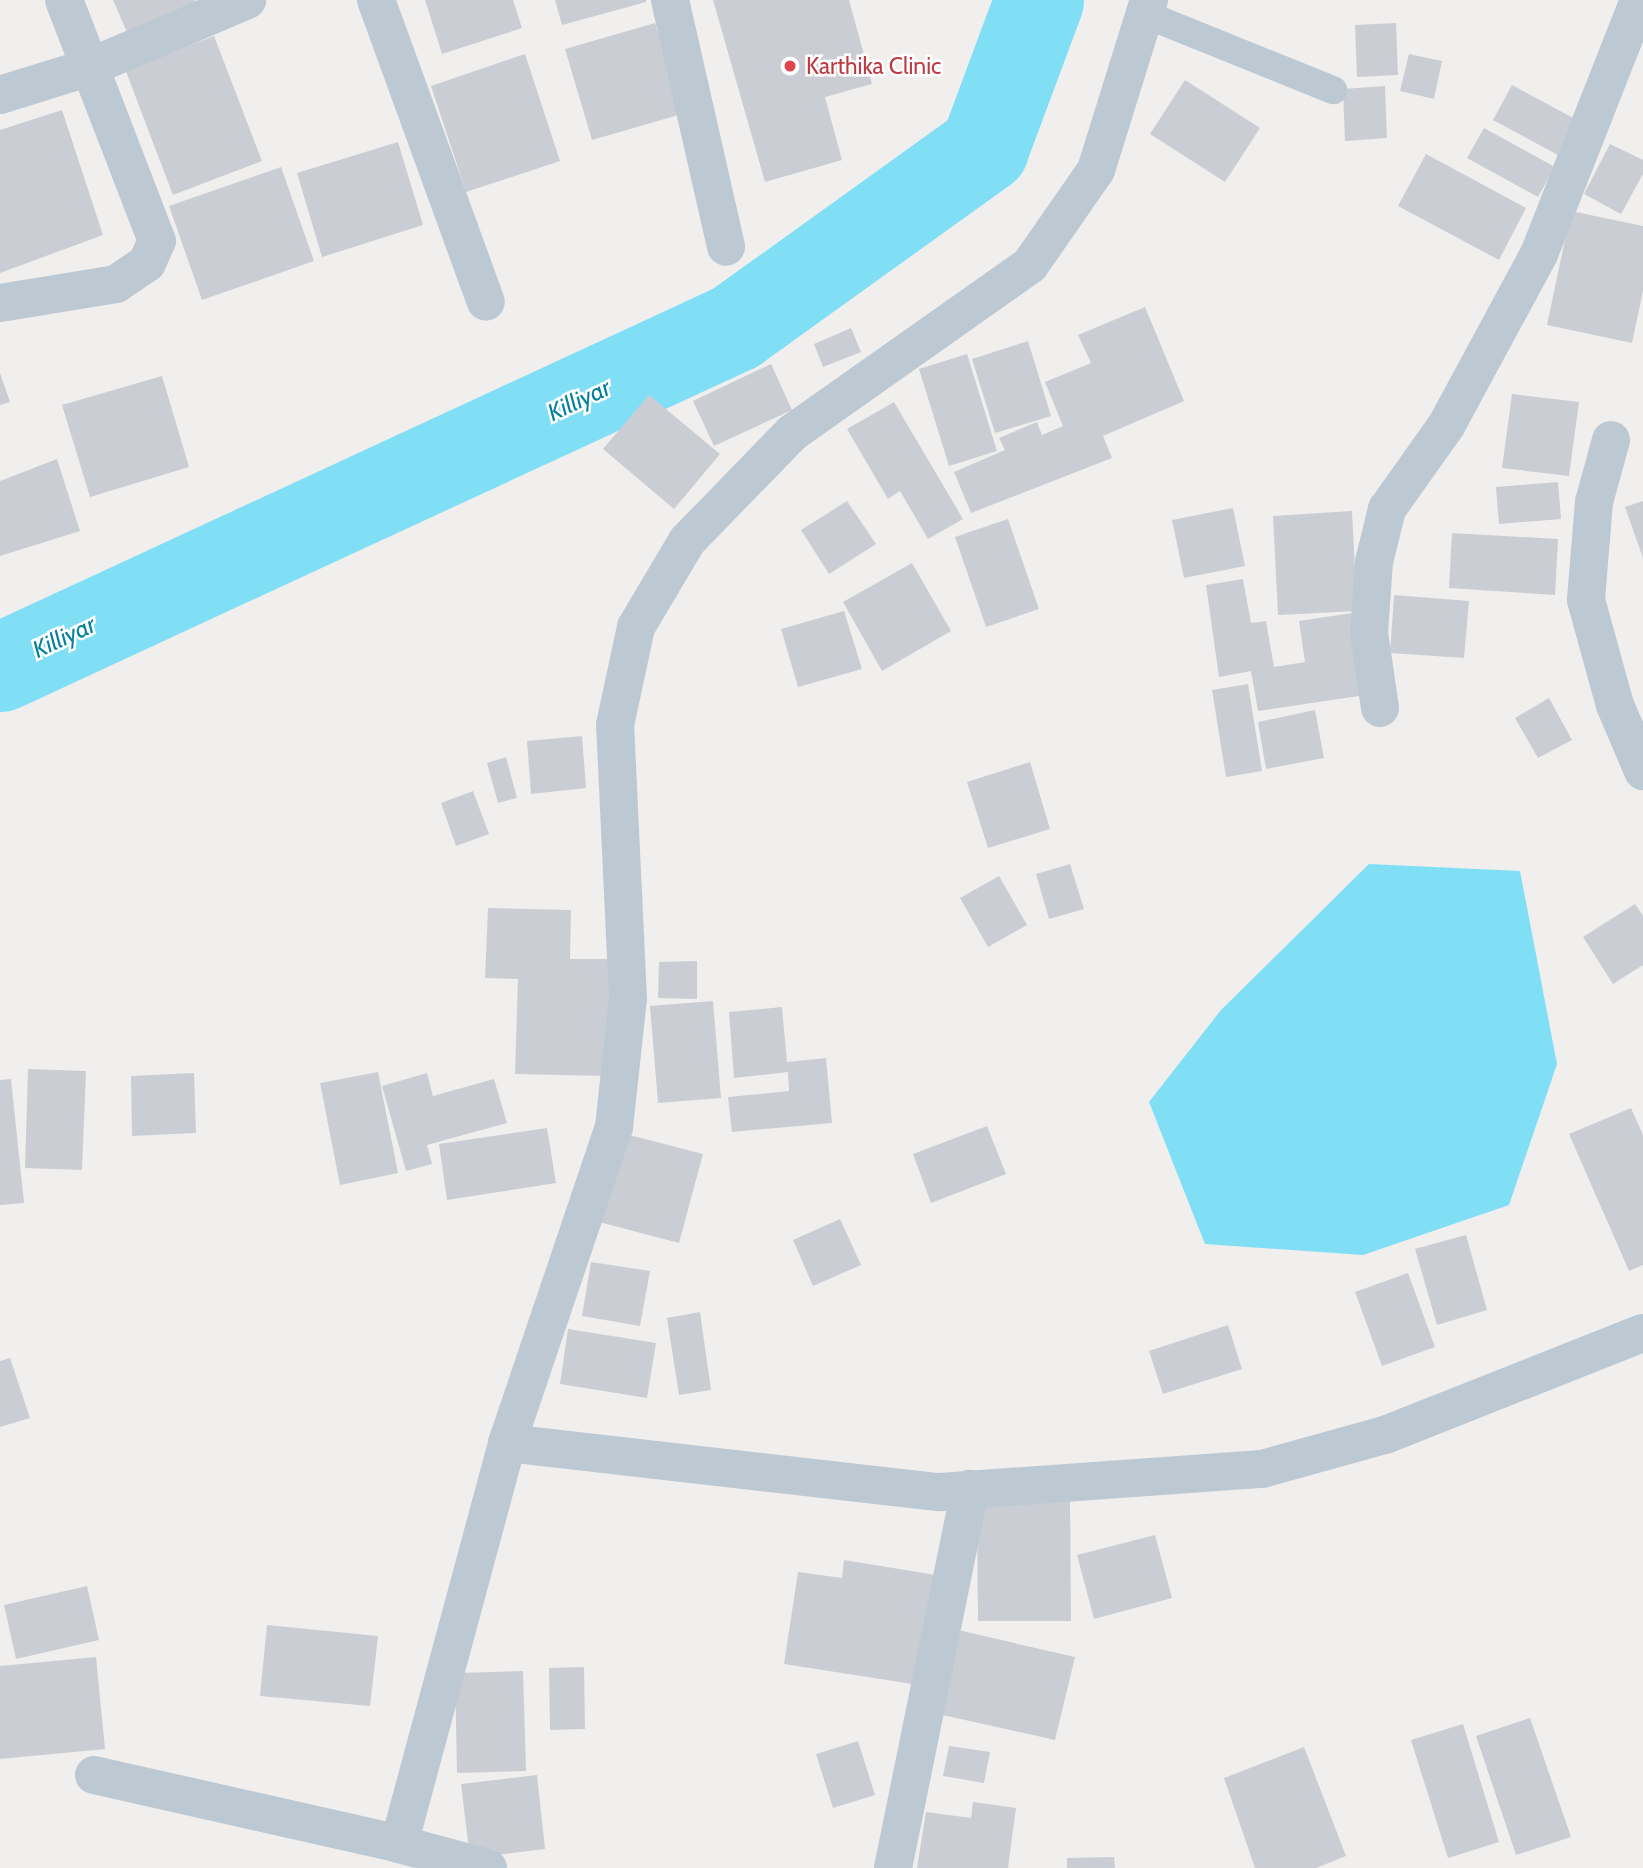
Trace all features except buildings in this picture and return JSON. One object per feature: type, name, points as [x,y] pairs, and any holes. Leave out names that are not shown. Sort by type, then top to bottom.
[{"type":"street","points":[[0,303],[116,284],[147,263],[157,241],[64,0]]},
{"type":"street","points":[[0,95],[90,67],[247,0]]},
{"type":"street","points":[[376,0],[486,302]]},
{"type":"street","points":[[670,0],[726,247]]},
{"type":"street","points":[[1380,708],[1369,633],[1374,562],[1387,509],[1446,426],[1539,254],[1639,0]]},
{"type":"street","points":[[399,1844],[507,1443],[614,1128],[628,999],[615,725],[636,627],[687,541],[792,433],[1030,265],[1097,170],[1148,8]]},
{"type":"street","points":[[1611,440],[1594,502],[1586,600],[1615,705],[1643,771]]},
{"type":"street","points":[[507,1443],[809,1480],[970,1489],[1262,1469],[1385,1435],[1643,1332]]},
{"type":"street","points":[[893,1868],[970,1489]]},
{"type":"street","points":[[94,1775],[399,1844],[488,1868]]},
{"type":"lane","points":[[1148,8],[1333,90]]},
{"type":"water","points":[[1369,864],[1520,871],[1557,1064],[1509,1205],[1363,1255],[1205,1244],[1149,1102],[1221,1010]]},
{"type":"waterway","name":"Killiyar","points":[[0,667],[735,327],[984,148],[1039,0]]},
{"type":"place","name":"Karthika Clinic","points":[[790,66]]}]
